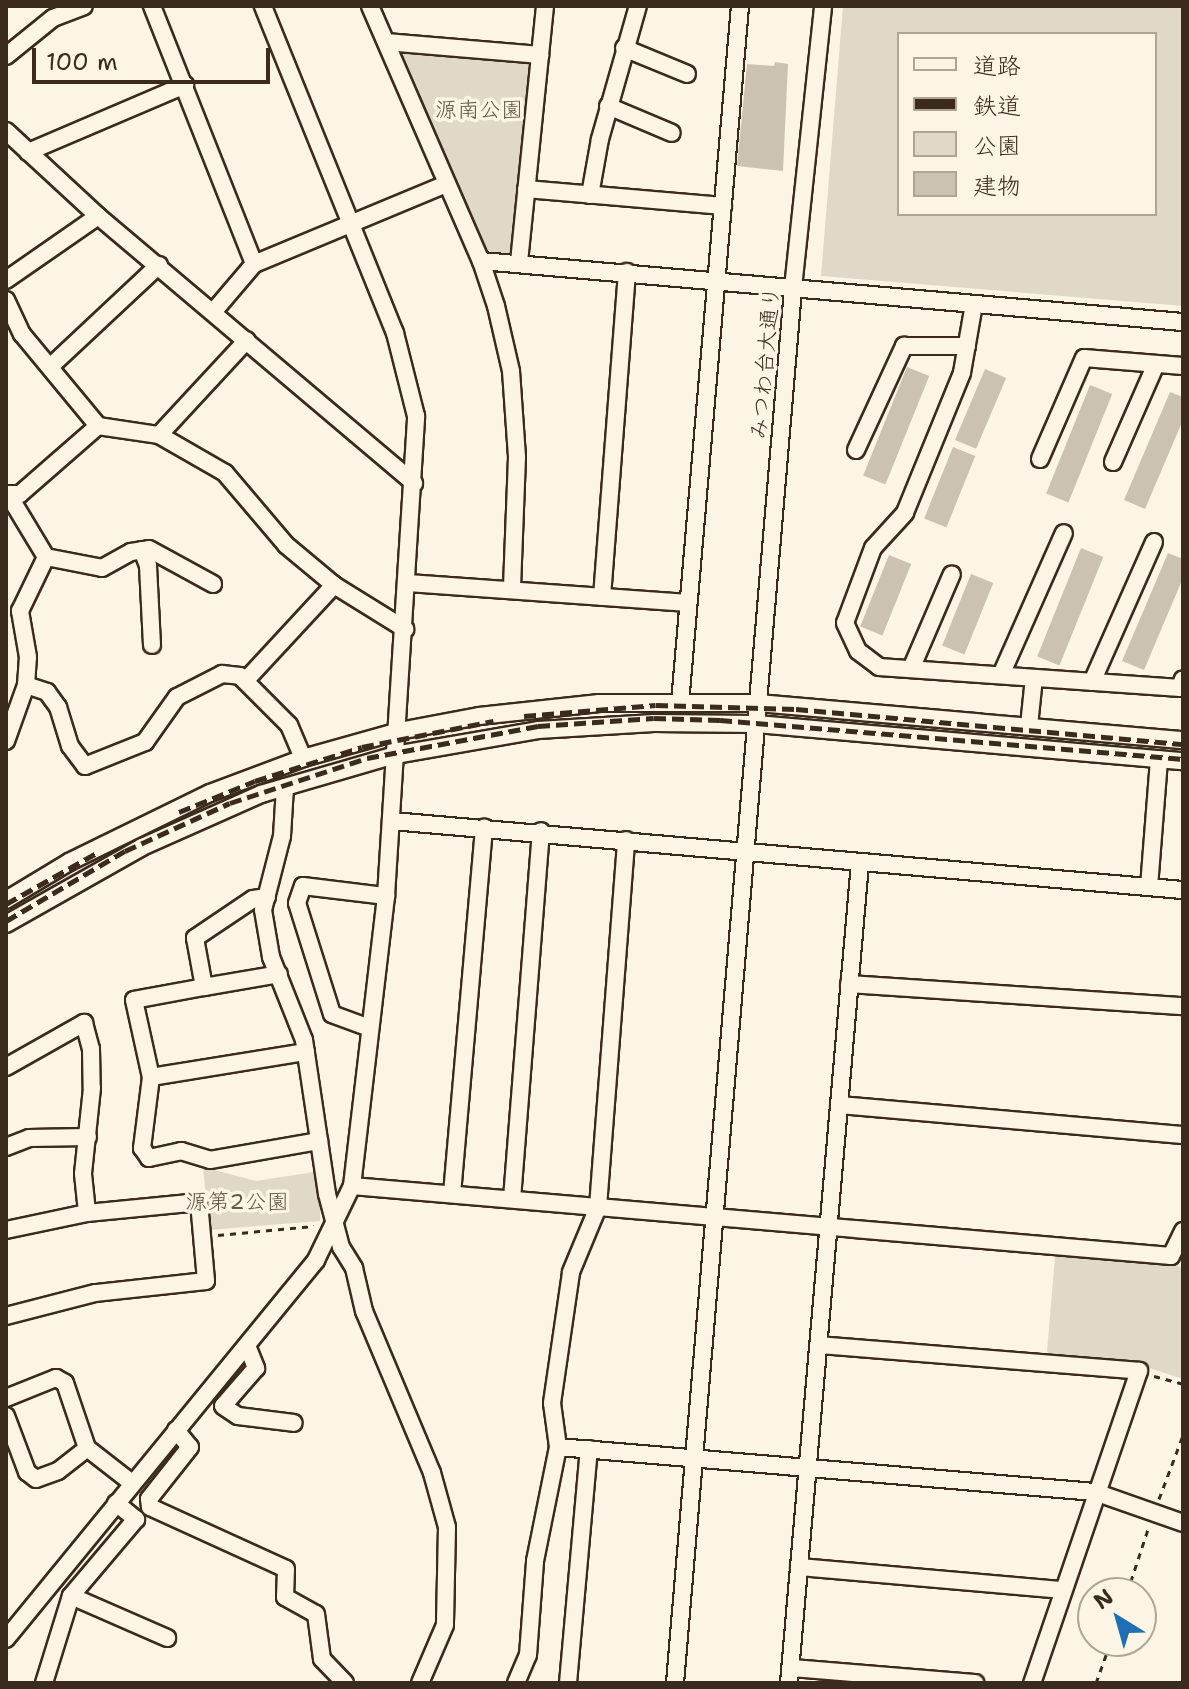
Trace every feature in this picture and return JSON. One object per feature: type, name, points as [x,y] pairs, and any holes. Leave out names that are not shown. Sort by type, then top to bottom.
[{"type":"street","points":[[6,56],[51,12],[84,6]]},
{"type":"street","points":[[152,6],[254,264]]},
{"type":"street","points":[[6,1639],[176,1430],[248,1348],[335,1228],[352,1186],[367,1027],[386,896],[399,731],[416,416],[405,367],[263,6]]},
{"type":"street","points":[[370,6],[481,261],[511,371],[517,457],[512,590]]},
{"type":"street","points":[[519,262],[545,6]]},
{"type":"street","points":[[590,195],[608,106],[638,6]]},
{"type":"street","points":[[680,703],[740,6]]},
{"type":"street","name":"みつわ台大通り","points":[[675,1683],[793,288],[823,6]]},
{"type":"street","points":[[386,42],[540,55]]},
{"type":"street","points":[[624,48],[687,74]]},
{"type":"street","points":[[28,152],[185,85]]},
{"type":"street","points":[[608,106],[672,133]]},
{"type":"street","points":[[6,131],[98,216],[414,483]]},
{"type":"street","points":[[214,311],[254,264],[446,184]]},
{"type":"street","points":[[526,189],[723,206]]},
{"type":"street","points":[[6,280],[98,216]]},
{"type":"street","points":[[481,261],[1183,322]]},
{"type":"street","points":[[51,366],[159,265]]},
{"type":"street","points":[[602,597],[627,272]]},
{"type":"street","points":[[6,300],[22,334],[98,426],[159,435],[225,473],[286,545],[334,585],[405,629]]},
{"type":"street","points":[[974,304],[962,373],[905,513],[873,548],[845,623],[858,651],[879,667],[1180,688],[1183,679]]},
{"type":"street","points":[[159,435],[247,340]]},
{"type":"street","points":[[856,450],[904,346],[967,346]]},
{"type":"street","points":[[1040,459],[1084,358],[1183,366]]},
{"type":"street","points":[[1113,462],[1156,364]]},
{"type":"street","points":[[7,494],[20,494],[98,426]]},
{"type":"street","points":[[7,494],[46,557],[88,568],[102,568],[142,550],[178,562],[213,584]]},
{"type":"street","points":[[1001,675],[1064,533]]},
{"type":"street","points":[[1092,682],[1154,542]]},
{"type":"street","points":[[142,550],[148,566],[152,645]]},
{"type":"street","points":[[6,741],[26,685],[14,618],[46,557]]},
{"type":"street","points":[[911,669],[952,574]]},
{"type":"street","points":[[408,583],[688,603]]},
{"type":"street","points":[[247,679],[334,585]]},
{"type":"street","points":[[26,685],[47,692],[58,707],[70,746],[85,766],[145,742],[177,697],[222,674],[247,679],[289,725],[303,758]]},
{"type":"street","points":[[1029,726],[1034,678]]},
{"type":"street","points":[[6,900],[133,828],[303,758],[399,731],[599,703],[758,703],[1183,740]]},
{"type":"street","points":[[6,924],[142,847],[285,787],[395,755],[582,726],[756,724],[1183,761]]},
{"type":"street","points":[[1149,887],[1159,759]]},
{"type":"street","points":[[285,787],[288,799],[267,897],[268,941],[306,1052],[335,1228],[364,1311],[432,1473],[447,1527],[445,1625],[420,1683]]},
{"type":"street","points":[[392,821],[541,831],[860,863],[1183,890]]},
{"type":"street","points":[[452,1194],[484,827]]},
{"type":"street","points":[[512,1199],[541,831]]},
{"type":"street","points":[[516,1683],[528,1655],[535,1561],[558,1447],[552,1403],[571,1272],[598,1207],[626,840]]},
{"type":"street","points":[[860,863],[790,1675],[975,1683]]},
{"type":"street","points":[[367,1027],[332,1014],[308,952],[297,903],[303,886],[386,896]]},
{"type":"street","points":[[204,987],[195,938],[253,899],[267,897]]},
{"type":"street","points":[[279,974],[134,1000],[151,1077],[142,1148],[149,1158],[181,1151],[210,1160],[319,1141]]},
{"type":"street","points":[[849,984],[1183,1006]]},
{"type":"street","points":[[6,1067],[84,1023],[91,1049],[88,1137],[83,1174],[87,1213]]},
{"type":"street","points":[[151,1077],[306,1052]]},
{"type":"street","points":[[839,1105],[1183,1135]]},
{"type":"street","points":[[6,1147],[29,1138],[88,1137]]},
{"type":"street","points":[[352,1186],[1171,1256],[1183,1231]]},
{"type":"street","points":[[6,1230],[87,1213],[199,1202],[206,1281],[95,1293],[6,1316]]},
{"type":"street","points":[[819,1345],[1139,1371],[1061,1590],[1032,1683]]},
{"type":"street","points":[[248,1348],[256,1368],[223,1406],[238,1416],[294,1423]]},
{"type":"street","points":[[6,1398],[56,1378],[65,1383],[87,1448],[132,1483]]},
{"type":"street","points":[[6,1416],[27,1472],[36,1479],[58,1471],[87,1448]]},
{"type":"street","points":[[176,1430],[190,1447],[149,1499],[150,1507],[286,1569],[285,1597],[316,1614],[322,1659],[345,1683]]},
{"type":"street","points":[[558,1447],[1095,1492],[1183,1523]]},
{"type":"street","points":[[568,1683],[589,1449]]},
{"type":"street","points":[[44,1683],[71,1596],[136,1519],[116,1503]]},
{"type":"street","points":[[799,1567],[1061,1590]]},
{"type":"street","points":[[71,1596],[167,1638]]},
{"type":"path","points":[[202,1236],[318,1226],[335,1228]]},
{"type":"path","points":[[1139,1371],[1183,1384]]},
{"type":"path","points":[[1096,1683],[1105,1657]]},
{"type":"green space","points":[[843,6],[1183,6],[1183,306],[821,276]]},
{"type":"green space","name":"源南公園","points":[[400,51],[527,63],[533,70],[517,253],[511,258],[486,258]]},
{"type":"green space","name":"源第2公園","points":[[203,1167],[256,1181],[320,1171],[320,1221],[209,1230]]},
{"type":"green space","points":[[1061,1252],[1183,1267],[1183,1379],[1146,1367],[1053,1358],[1047,1351],[1055,1257]]},
{"type":"building","points":[[775,62],[788,64],[783,171],[737,166],[747,64],[774,66]]},
{"type":"building","points":[[907,367],[929,376],[885,484],[863,475]]},
{"type":"building","points":[[985,369],[1006,378],[976,449],[955,440]]},
{"type":"building","points":[[1090,385],[1112,394],[1068,502],[1046,493]]},
{"type":"building","points":[[1170,392],[1183,397],[1183,420],[1145,509],[1124,500]]},
{"type":"building","points":[[953,447],[975,456],[946,527],[924,518]]},
{"type":"building","points":[[1081,548],[1103,557],[1059,665],[1037,656]]},
{"type":"building","points":[[1168,553],[1183,559],[1183,578],[1144,670],[1122,661]]},
{"type":"building","points":[[889,555],[911,564],[882,635],[860,626]]},
{"type":"building","points":[[971,574],[993,583],[964,654],[942,645]]},
{"type":"railway","points":[[524,716],[656,705],[796,709],[1183,744]]},
{"type":"railway","points":[[6,921],[125,851],[230,803],[367,758],[538,726],[654,718],[720,720],[1183,759]]},
{"type":"railway","points":[[179,812],[255,781],[362,747],[493,721]]},
{"type":"railway","points":[[6,904],[100,851]]}]
